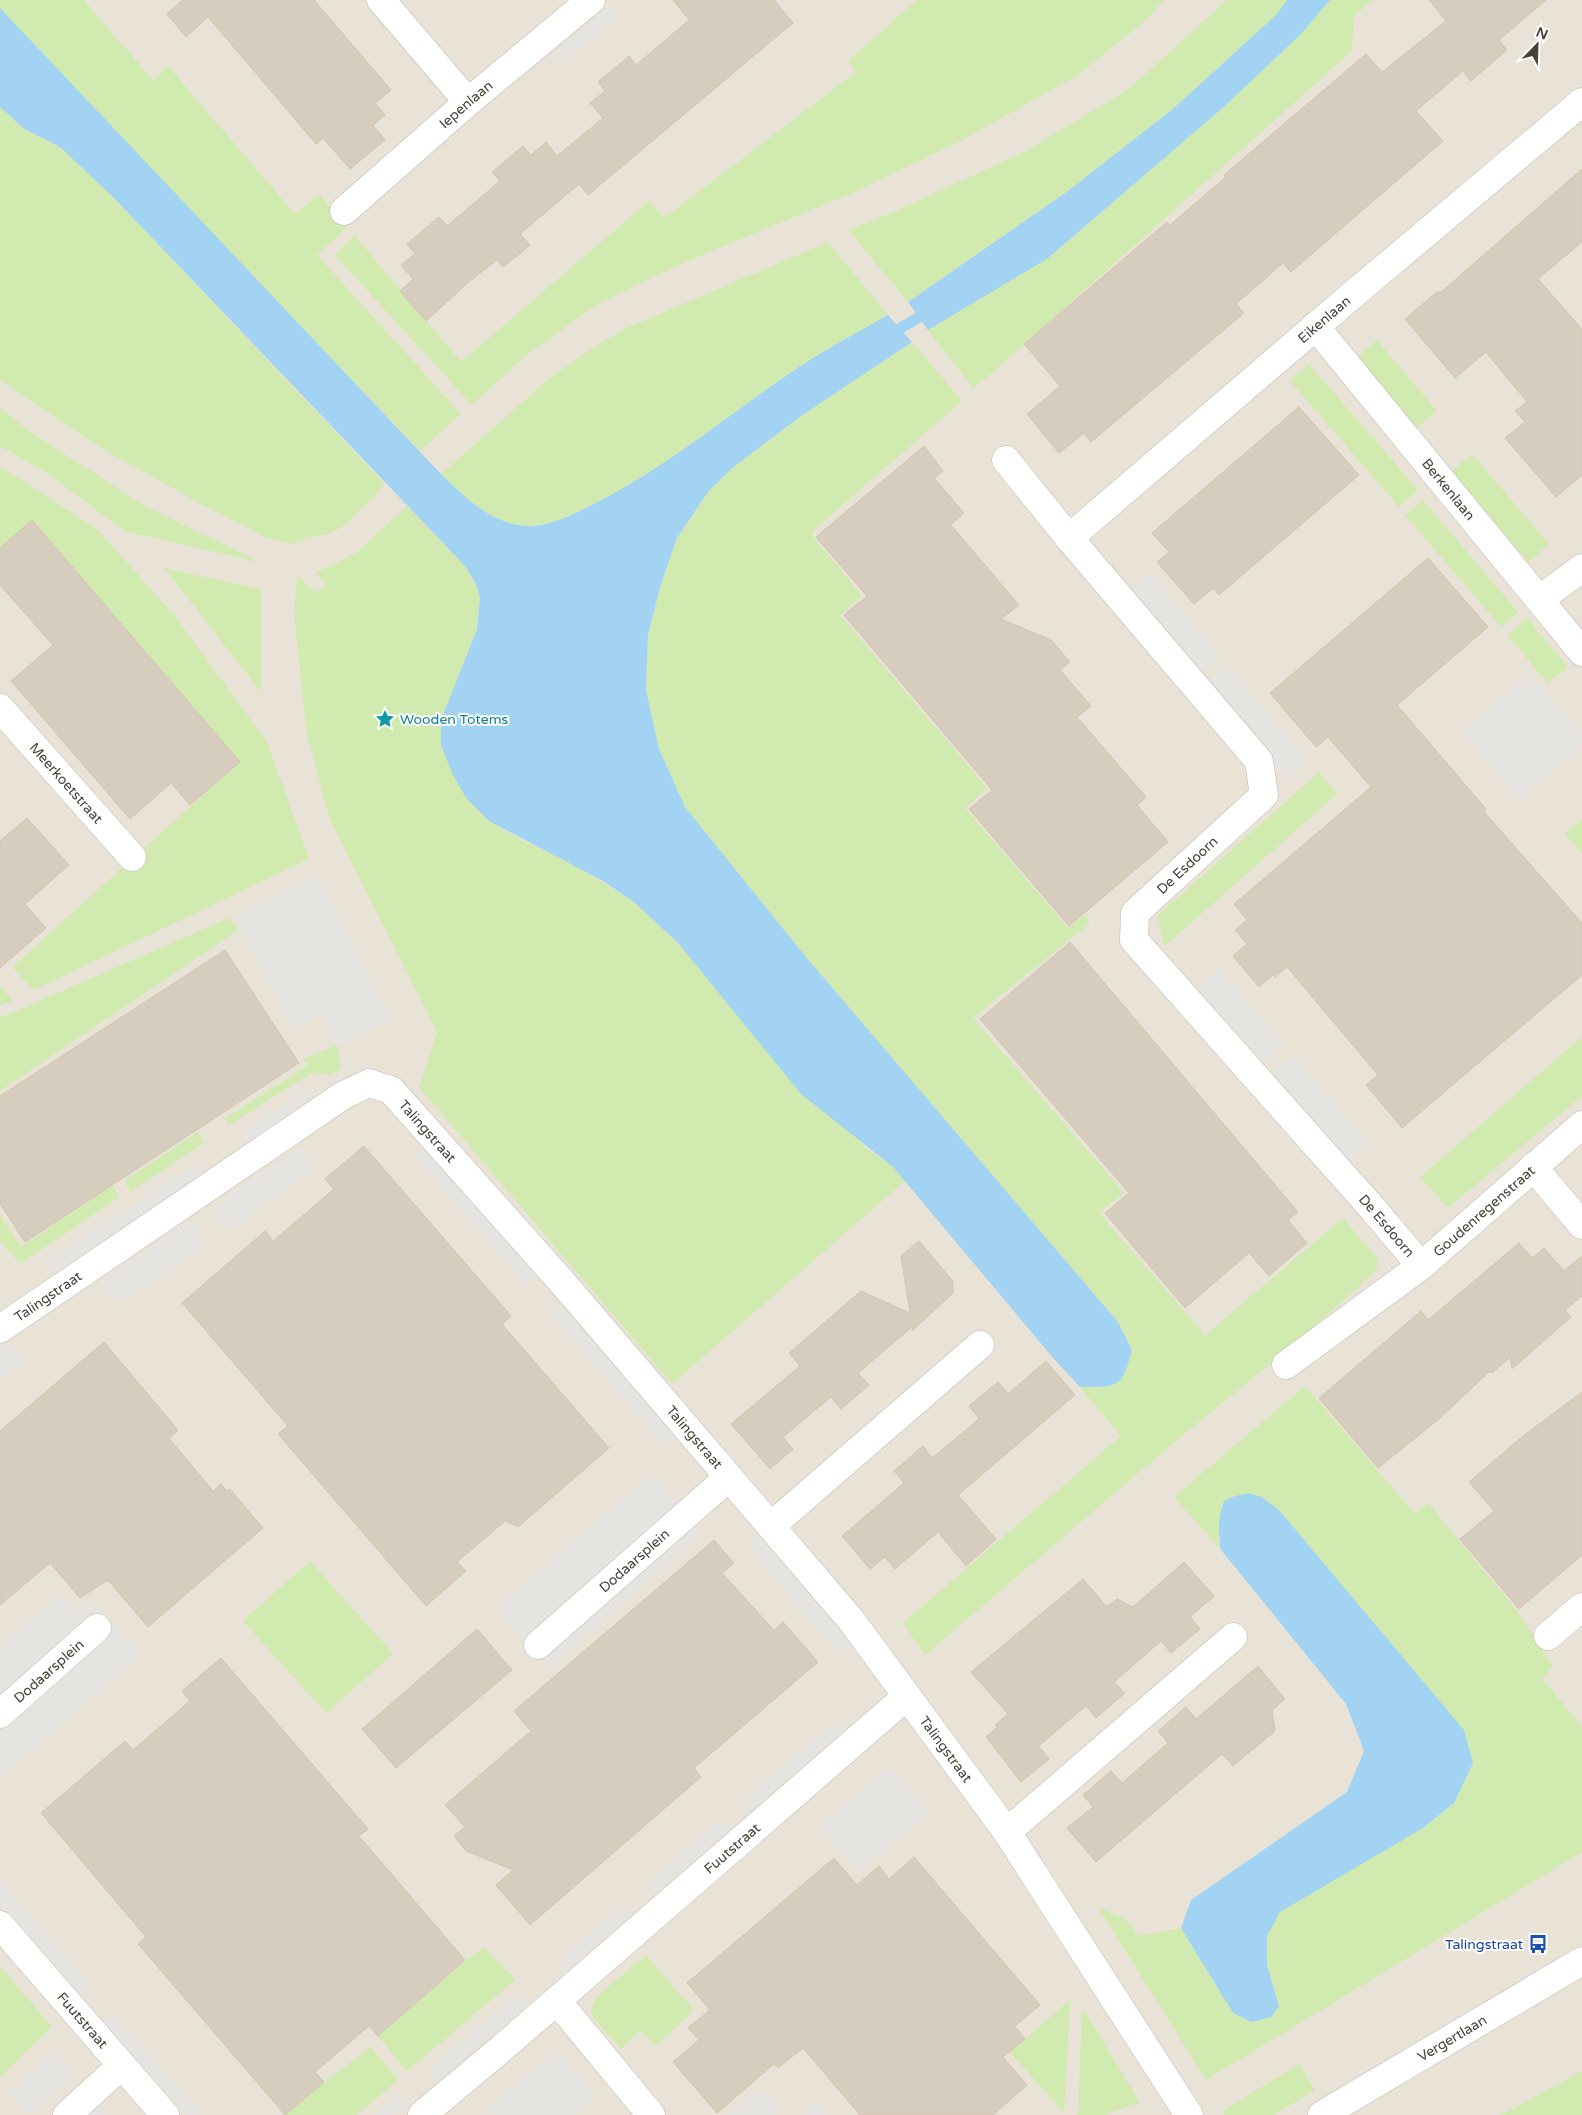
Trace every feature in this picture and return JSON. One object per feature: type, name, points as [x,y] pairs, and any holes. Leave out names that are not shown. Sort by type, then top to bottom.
[{"type":"street","points":[[381,0],[468,102]]},
{"type":"street","name":"Iepenlaan","points":[[344,211],[468,102],[591,0]]},
{"type":"street","name":"Eikenlaan","points":[[1069,538],[1315,326],[1582,102]]},
{"type":"street","name":"Berkenlaan","points":[[1315,326],[1582,652]]},
{"type":"street","name":"De Esdoorn","points":[[1006,460],[1069,538],[1259,761],[1264,795],[1135,913],[1134,940],[1373,1209],[1421,1266]]},
{"type":"street","points":[[1540,599],[1582,568]]},
{"type":"street","name":"Meerkoetstraat","points":[[0,708],[132,857]]},
{"type":"street","name":"Talingstraat","points":[[0,1329],[342,1096],[368,1083],[391,1090],[562,1282],[851,1620],[1007,1832],[1189,2115]]},
{"type":"street","name":"Goudenregenstraat","points":[[1286,1365],[1421,1266],[1582,1125]]},
{"type":"street","points":[[1533,1168],[1582,1225]]},
{"type":"street","points":[[771,1526],[980,1345]]},
{"type":"street","name":"Dodaarsplein","points":[[538,1645],[729,1477]]},
{"type":"street","points":[[1548,1636],[1582,1607]]},
{"type":"street","name":"Dodaarsplein","points":[[0,1714],[97,1628]]},
{"type":"street","points":[[1007,1832],[1233,1637]]},
{"type":"street","name":"Fuutstraat","points":[[422,2115],[557,2001],[908,1696]]},
{"type":"street","name":"Fuutstraat","points":[[0,1925],[165,2115]]},
{"type":"street","name":"Vergertlaan","points":[[1322,2115],[1582,1961]]},
{"type":"street","points":[[557,2001],[652,2115]]},
{"type":"street","points":[[67,2115],[121,2066]]},
{"type":"shaded area","points":[[0,0],[1582,0],[1582,2115],[0,2115]]},
{"type":"shaded area","points":[[607,7],[616,17],[563,63],[555,53]]},
{"type":"shaded area","points":[[1150,573],[1220,656],[1199,675],[1129,591]]},
{"type":"shaded area","points":[[1227,665],[1307,760],[1286,778],[1206,683]]},
{"type":"shaded area","points":[[1530,674],[1582,736],[1582,745],[1520,799],[1463,732]]},
{"type":"shaded area","points":[[318,876],[391,1018],[337,1045],[322,1016],[294,1030],[236,917]]},
{"type":"shaded area","points":[[1219,969],[1285,1045],[1262,1062],[1198,988]]},
{"type":"shaded area","points":[[1292,1055],[1369,1143],[1348,1160],[1272,1072]]},
{"type":"shaded area","points":[[308,1090],[314,1100],[244,1145],[247,1129]]},
{"type":"shaded area","points":[[424,1145],[537,1276],[527,1285],[414,1154]]},
{"type":"shaded area","points":[[302,1147],[314,1170],[228,1231],[212,1207]]},
{"type":"shaded area","points":[[195,1165],[208,1170],[53,1275],[45,1263]]},
{"type":"shaded area","points":[[191,1222],[207,1244],[117,1305],[100,1282]]},
{"type":"shaded area","points":[[561,1305],[675,1437],[664,1445],[551,1313]]},
{"type":"shaded area","points":[[9,1342],[24,1364],[0,1380],[0,1348]]},
{"type":"shaded area","points":[[651,1475],[703,1532],[549,1669],[496,1608]]},
{"type":"shaded area","points":[[756,1534],[855,1648],[837,1651],[751,1551]]},
{"type":"shaded area","points":[[60,1596],[80,1615],[95,1604],[141,1654],[0,1778],[0,1646]]},
{"type":"shaded area","points":[[833,1724],[848,1728],[748,1814],[751,1794]]},
{"type":"shaded area","points":[[889,1767],[929,1813],[859,1873],[819,1827]]},
{"type":"shaded area","points":[[718,1822],[735,1825],[650,1897],[642,1888]]},
{"type":"shaded area","points":[[0,1882],[88,1984],[82,1997],[0,1902]]},
{"type":"shaded area","points":[[618,1909],[633,1912],[561,1974],[562,1958]]},
{"type":"shaded area","points":[[514,1998],[531,2001],[430,2086],[432,2067]]},
{"type":"shaded area","points":[[117,2018],[202,2115],[185,2115],[102,2020]]},
{"type":"shaded area","points":[[557,2050],[596,2097],[574,2115],[494,2115],[488,2108]]},
{"type":"shaded area","points":[[54,2052],[74,2074],[29,2115],[10,2093]]},
{"type":"shaded area","points":[[762,2087],[781,2110],[775,2115],[729,2115]]},
{"type":"shaded area","points":[[397,2097],[413,2101],[396,2115],[377,2115]]},
{"type":"shaded area","points":[[818,2102],[830,2115],[803,2115]]},
{"type":"shaded area","points":[[99,2105],[108,2115],[88,2115]]},
{"type":"green space","points":[[0,0],[84,0],[153,80],[168,66],[295,214],[319,194],[347,227],[317,255],[461,414],[420,451],[0,10]]},
{"type":"green space","points":[[917,0],[1164,0],[1144,22],[1078,75],[961,141],[855,192],[695,258],[593,307],[524,357],[472,405],[335,255],[355,236],[461,362],[649,201],[664,218],[856,72],[848,61]]},
{"type":"green space","points":[[1227,0],[1287,0],[1277,14],[1174,108],[1068,191],[908,302],[848,230],[896,211],[1028,150],[1130,88]]},
{"type":"green space","points":[[1330,0],[1373,0],[1354,16],[1352,51],[973,388],[928,330],[1047,259],[1226,105],[1301,34]]},
{"type":"green space","points":[[0,107],[24,129],[60,147],[116,200],[385,484],[342,527],[329,534],[312,537],[292,544],[267,538],[206,507],[96,445],[0,380]]},
{"type":"green space","points":[[828,242],[888,315],[799,367],[696,441],[643,476],[588,507],[566,517],[542,525],[526,526],[513,524],[490,515],[469,500],[441,474],[551,377],[600,343],[629,327]]},
{"type":"green space","points":[[1377,340],[1437,411],[1416,429],[1357,358]]},
{"type":"green space","points":[[912,342],[962,401],[815,529],[812,535],[862,596],[840,615],[987,788],[965,808],[1068,928],[1085,915],[1090,923],[973,1018],[1124,1193],[1099,1213],[1205,1335],[1343,1218],[1378,1259],[1377,1268],[1372,1275],[1273,1362],[1190,1429],[925,1655],[903,1623],[1121,1436],[1080,1387],[1109,1387],[1132,1350],[1118,1322],[806,957],[685,807],[659,749],[646,690],[648,635],[661,584],[677,538],[708,492],[731,469],[801,416]]},
{"type":"green space","points":[[1309,364],[1418,490],[1399,507],[1290,381]]},
{"type":"green space","points":[[0,407],[25,428],[143,505],[262,563],[124,531],[50,475],[0,446]]},
{"type":"green space","points":[[1472,454],[1549,544],[1529,562],[1451,472]]},
{"type":"green space","points":[[0,466],[97,529],[175,616],[267,742],[309,859],[34,990],[12,967],[240,762],[33,521],[0,548]]},
{"type":"green space","points":[[1423,500],[1518,612],[1501,627],[1405,515]]},
{"type":"green space","points":[[407,506],[465,566],[476,584],[480,598],[477,629],[451,694],[489,821],[526,842],[575,865],[635,903],[678,943],[866,1148],[893,1167],[905,1181],[672,1384],[419,1087],[437,1032],[330,820],[307,735],[294,613],[297,578],[298,576],[316,593],[326,584],[315,572],[357,552]]},
{"type":"green space","points":[[164,568],[261,589],[261,692]]},
{"type":"green space","points":[[1527,618],[1568,667],[1548,683],[1507,635]]},
{"type":"green space","points":[[1319,772],[1337,794],[1165,946],[1157,916]]},
{"type":"green space","points":[[1582,819],[1582,854],[1565,834]]},
{"type":"green space","points":[[229,918],[238,930],[0,1091],[0,1018]]},
{"type":"green space","points":[[0,986],[13,1001],[0,1005]]},
{"type":"green space","points":[[1582,1037],[1582,1096],[1448,1208],[1420,1177]]},
{"type":"green space","points":[[337,1045],[341,1069],[328,1075],[313,1072],[229,1125],[224,1119],[308,1065],[303,1059]]},
{"type":"green space","points":[[198,1132],[204,1143],[130,1192],[124,1181]]},
{"type":"green space","points":[[112,1185],[120,1197],[20,1264],[0,1241],[0,1215],[21,1247]]},
{"type":"green space","points":[[1305,1386],[1415,1514],[1428,1503],[1518,1612],[1553,1666],[1542,1678],[1582,1727],[1582,1852],[1206,2080],[1098,1907],[1126,1920],[1138,1936],[1181,1928],[1233,2013],[1252,2022],[1271,2017],[1279,2006],[1267,1965],[1267,1936],[1280,1911],[1423,1828],[1454,1803],[1218,1536],[1221,1550],[1174,1497]]},
{"type":"green space","points":[[310,1561],[393,1654],[326,1713],[243,1621]]},
{"type":"green space","points":[[485,1947],[515,1980],[407,2071],[378,2036],[465,1961]]},
{"type":"green space","points":[[646,1955],[694,2010],[656,2046],[640,2031],[621,2049],[593,2018],[591,2008],[596,1997]]},
{"type":"green space","points":[[0,1966],[52,2027],[0,2077]]},
{"type":"green space","points":[[1070,2000],[1064,2113],[1010,2052]]},
{"type":"green space","points":[[1082,2007],[1140,2103],[1105,2115],[1078,2115]]},
{"type":"green space","points":[[371,2047],[398,2080],[357,2115],[285,2115],[324,2082]]},
{"type":"green space","points":[[1299,2064],[1315,2090],[1274,2115],[1225,2115],[1221,2112]]},
{"type":"green space","points":[[1582,2071],[1582,2115],[1501,2115]]},
{"type":"water","points":[[1287,0],[1330,0],[1301,34],[1226,105],[1047,259],[928,330],[908,302],[1068,191],[1174,108],[1277,14]]},
{"type":"water","points":[[0,8],[441,474],[479,508],[501,520],[526,526],[542,525],[574,514],[616,492],[670,459],[799,367],[888,315],[912,342],[801,416],[731,469],[708,492],[677,538],[661,584],[648,635],[646,690],[659,749],[685,807],[806,957],[1118,1322],[1132,1350],[1125,1372],[1117,1383],[1103,1387],[1080,1387],[1054,1359],[893,1167],[801,1094],[678,943],[635,903],[603,881],[489,821],[466,798],[452,773],[441,745],[441,720],[477,629],[480,598],[476,584],[465,566],[116,200],[60,147],[24,129],[0,107]]},
{"type":"water","points":[[1249,1493],[1262,1497],[1279,1510],[1464,1730],[1473,1763],[1454,1803],[1423,1828],[1280,1912],[1267,1936],[1267,1965],[1279,2006],[1271,2017],[1252,2022],[1233,2013],[1181,1928],[1191,1900],[1347,1792],[1364,1751],[1346,1704],[1221,1550],[1219,1525],[1224,1501]]},
{"type":"building","points":[[182,0],[314,0],[391,90],[375,103],[385,115],[373,125],[385,140],[350,169],[323,138],[316,144],[208,17],[186,37],[167,14]]},
{"type":"building","points":[[673,0],[774,0],[793,23],[588,195],[579,184],[520,234],[530,245],[503,267],[497,260],[470,281],[426,321],[400,291],[413,279],[401,265],[415,254],[407,244],[439,217],[447,226],[500,181],[492,172],[523,146],[531,155],[546,142],[557,156],[603,118],[590,103],[605,91],[598,82],[629,56],[636,65],[689,20]]},
{"type":"building","points":[[1429,0],[1546,0],[1499,40],[1507,50],[1471,81],[1463,71],[1416,111],[1443,141],[1291,272],[1283,263],[1236,304],[1244,313],[1091,442],[1084,433],[1059,453],[1027,414],[1060,386],[1024,344],[1167,222],[1170,225],[1226,177],[1224,175],[1366,54],[1382,72],[1446,21]]},
{"type":"building","points":[[1582,169],[1582,242],[1538,279],[1582,329],[1582,475],[1556,497],[1505,438],[1525,422],[1515,411],[1527,402],[1486,352],[1455,378],[1405,319],[1438,291],[1440,293]]},
{"type":"building","points":[[1299,407],[1359,475],[1219,595],[1213,588],[1194,604],[1157,562],[1169,552],[1152,533]]},
{"type":"building","points":[[924,446],[943,471],[934,478],[964,513],[951,525],[1019,605],[1001,619],[1051,640],[1070,662],[1060,670],[1091,706],[1077,717],[1146,797],[1137,805],[1168,842],[1069,926],[969,809],[992,790],[844,615],[867,596],[816,537]]},
{"type":"building","points":[[32,520],[240,762],[190,805],[171,783],[130,819],[11,681],[53,645],[0,585],[0,548]]},
{"type":"building","points":[[1428,558],[1488,627],[1397,705],[1486,809],[1484,812],[1582,923],[1582,975],[1402,1128],[1366,1085],[1378,1075],[1287,967],[1275,977],[1273,975],[1259,987],[1233,956],[1247,944],[1235,930],[1247,920],[1234,904],[1371,787],[1328,737],[1316,747],[1270,693]]},
{"type":"building","points":[[27,818],[69,865],[25,904],[46,928],[0,968],[0,841]]},
{"type":"building","points":[[1070,942],[1298,1212],[1288,1220],[1307,1243],[1269,1276],[1249,1253],[1185,1308],[1105,1213],[1129,1193],[980,1019]]},
{"type":"building","points":[[225,950],[299,1063],[25,1242],[0,1204],[0,1096]]},
{"type":"building","points":[[364,1146],[511,1316],[502,1324],[609,1448],[518,1527],[505,1521],[457,1562],[466,1571],[426,1606],[278,1434],[288,1426],[182,1303],[265,1231],[273,1241],[334,1189],[325,1179]]},
{"type":"building","points":[[919,1241],[953,1281],[953,1293],[912,1331],[912,1327],[858,1373],[869,1385],[841,1409],[831,1397],[783,1437],[793,1449],[770,1469],[731,1424],[800,1366],[789,1353],[861,1291],[910,1313],[901,1256]]},
{"type":"building","points":[[1519,1243],[1532,1258],[1544,1248],[1564,1271],[1582,1256],[1582,1296],[1565,1310],[1571,1317],[1512,1369],[1510,1357],[1492,1373],[1490,1371],[1439,1419],[1378,1468],[1319,1398],[1421,1311],[1428,1320]]},
{"type":"building","points":[[104,1342],[178,1430],[169,1438],[213,1491],[221,1484],[227,1491],[230,1489],[263,1528],[148,1627],[108,1580],[80,1598],[50,1563],[0,1605],[0,1431]]},
{"type":"building","points":[[1046,1361],[1075,1395],[958,1495],[996,1539],[966,1566],[938,1532],[895,1569],[885,1557],[870,1569],[842,1536],[904,1483],[894,1471],[923,1446],[932,1458],[979,1419],[969,1406],[998,1382],[1008,1394]]},
{"type":"building","points":[[1582,1392],[1582,1555],[1519,1609],[1460,1539],[1494,1511],[1469,1482],[1523,1436]]},
{"type":"building","points":[[714,1540],[734,1563],[722,1573],[774,1630],[783,1622],[818,1662],[694,1768],[701,1777],[530,1925],[496,1885],[513,1870],[466,1851],[454,1836],[465,1827],[445,1805],[531,1731],[514,1711]]},
{"type":"building","points":[[1184,1562],[1214,1596],[1190,1617],[1200,1629],[1171,1653],[1161,1641],[1114,1682],[1125,1693],[1096,1718],[1086,1706],[1039,1746],[1049,1759],[1021,1782],[986,1737],[997,1727],[995,1725],[1008,1714],[971,1672],[1083,1579],[1107,1607],[1117,1599],[1133,1607]]},
{"type":"building","points":[[477,1629],[512,1670],[396,1768],[362,1729]]},
{"type":"building","points":[[221,1658],[368,1829],[359,1836],[465,1960],[378,2036],[369,2026],[315,2072],[324,2082],[285,2115],[138,1944],[146,1937],[41,1813],[125,1741],[133,1750],[190,1701],[182,1691]]},
{"type":"building","points":[[1258,1666],[1285,1699],[1272,1710],[1275,1731],[1233,1766],[1222,1754],[1096,1862],[1067,1828],[1093,1807],[1083,1795],[1111,1771],[1122,1783],[1168,1743],[1158,1731],[1186,1707],[1196,1719]]},
{"type":"building","points":[[914,1857],[1040,2005],[1015,2026],[1025,2039],[1003,2057],[1027,2085],[993,2115],[860,2115],[803,2048],[778,2068],[774,2064],[717,2113],[673,2062],[699,2040],[688,2028],[710,2010],[687,1983],[834,1858],[857,1885],[879,1866],[889,1879]]},
{"type":"waterway","points":[[888,336],[932,309]]},
{"type":"place","name":"Wooden Totems","points":[[385,719]]},
{"type":"place","name":"Talingstraat","points":[[1538,1944]]}]
